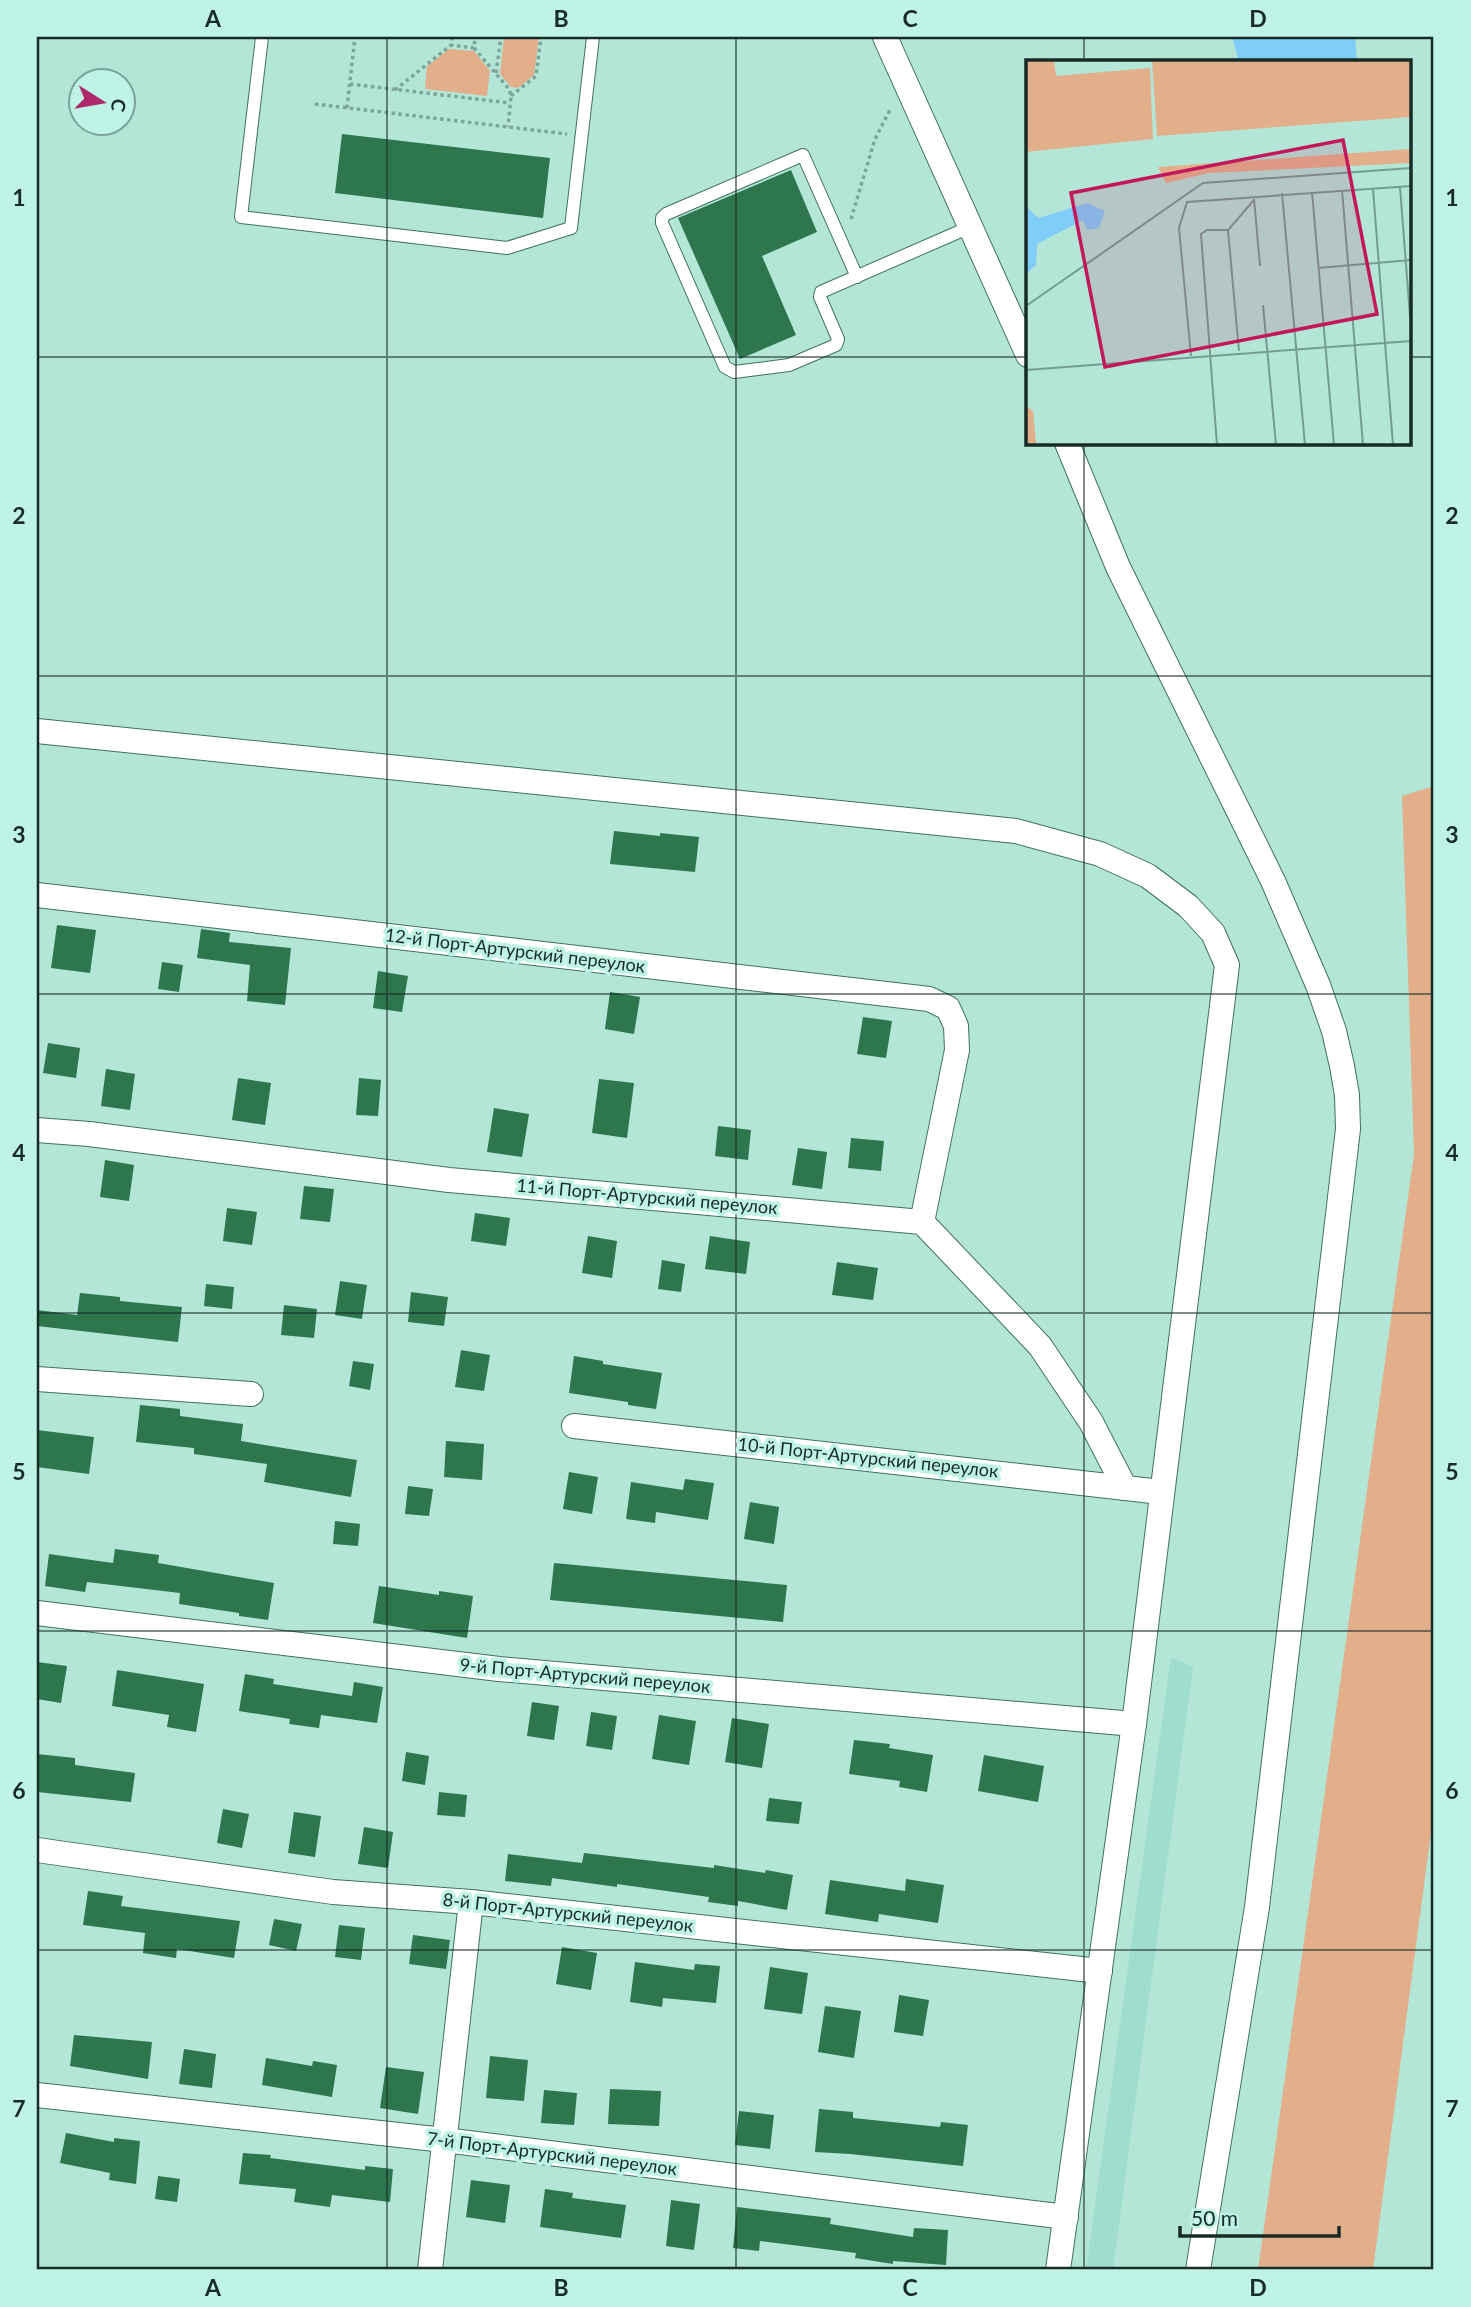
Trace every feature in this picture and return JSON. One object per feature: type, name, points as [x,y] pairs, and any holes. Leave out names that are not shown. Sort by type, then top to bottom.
[{"type":"street","points":[[885,37],[1026,351]]},
{"type":"street","points":[[1067,444],[1118,567],[1273,881],[1313,974],[1334,1031],[1347,1095],[1348,1129],[1257,1907],[1198,2270]]},
{"type":"street","points":[[37,731],[1016,831],[1100,855],[1148,876],[1188,906],[1213,933],[1227,965],[1134,1724],[1058,2270]]},
{"type":"street","name":"12-й Порт-Артурский переулок","points":[[37,895],[929,999],[948,1008],[956,1026],[957,1050],[922,1222]]},
{"type":"street","name":"11-й Порт-Артурский переулок","points":[[37,1130],[449,1180],[922,1222]]},
{"type":"street","points":[[922,1222],[1040,1346],[1091,1422],[1125,1488]]},
{"type":"street","points":[[37,1379],[251,1394]]},
{"type":"street","name":"10-й Порт-Артурский переулок","points":[[574,1426],[1161,1492]]},
{"type":"street","name":"9-й Порт-Артурский переулок","points":[[37,1613],[499,1669],[1134,1724]]},
{"type":"street","name":"8-й Порт-Артурский переулок","points":[[37,1850],[332,1892],[471,1902],[1100,1971]]},
{"type":"street","points":[[430,2270],[471,1902]]},
{"type":"street","name":"7-й Порт-Артурский переулок","points":[[37,2095],[443,2140],[1066,2217]]},
{"type":"lane","points":[[262,37],[241,217],[507,248],[570,228],[593,37]]},
{"type":"lane","points":[[857,277],[803,156],[662,218],[725,367],[734,372],[789,365],[836,345],[838,340],[820,295],[970,227]]},
{"type":"path","points":[[347,108],[355,37]]},
{"type":"path","points":[[395,89],[451,45],[452,37]]},
{"type":"path","points":[[474,48],[475,37]]},
{"type":"path","points":[[496,74],[501,37]]},
{"type":"path","points":[[511,96],[536,76],[541,37]]},
{"type":"path","points":[[451,45],[474,48],[509,89],[511,96],[508,127]]},
{"type":"path","points":[[350,84],[510,103]]},
{"type":"path","points":[[315,104],[581,135]]},
{"type":"path","points":[[843,245],[875,139],[891,107]]},
{"type":"shaded area","points":[[504,37],[539,37],[534,75],[518,88],[511,87],[500,74]]},
{"type":"shaded area","points":[[1232,37],[1355,37],[1357,60],[1222,60],[1238,58]]},
{"type":"shaded area","points":[[449,49],[474,51],[490,71],[487,96],[425,89],[427,66]]},
{"type":"shaded area","points":[[1434,786],[1434,1810],[1373,2270],[1258,2270],[1414,1154],[1402,796]]},
{"type":"shaded area","points":[[1171,1657],[1193,1667],[1113,2270],[1086,2270]]},
{"type":"building","points":[[342,134],[550,158],[543,218],[335,193]]},
{"type":"building","points":[[791,170],[817,232],[762,256],[796,335],[740,359],[678,218]]},
{"type":"building","points":[[614,831],[699,837],[695,872],[610,864]]},
{"type":"building","points":[[57,925],[96,930],[90,973],[51,968]]},
{"type":"building","points":[[201,929],[230,933],[229,942],[291,948],[285,1005],[247,1001],[250,965],[197,958]]},
{"type":"building","points":[[162,962],[183,965],[179,992],[158,989]]},
{"type":"building","points":[[378,971],[408,976],[402,1012],[373,1008]]},
{"type":"building","points":[[610,992],[640,997],[634,1034],[605,1029]]},
{"type":"building","points":[[863,1017],[892,1021],[886,1058],[857,1054]]},
{"type":"building","points":[[48,1043],[80,1048],[76,1078],[43,1073]]},
{"type":"building","points":[[106,1069],[135,1074],[130,1110],[101,1106]]},
{"type":"building","points":[[238,1078],[271,1083],[265,1125],[232,1120]]},
{"type":"building","points":[[359,1078],[381,1080],[378,1116],[356,1115]]},
{"type":"building","points":[[599,1079],[634,1083],[627,1138],[592,1133]]},
{"type":"building","points":[[494,1108],[529,1114],[522,1157],[487,1152]]},
{"type":"building","points":[[718,1126],[751,1130],[748,1160],[715,1156]]},
{"type":"building","points":[[851,1138],[884,1141],[881,1171],[848,1168]]},
{"type":"building","points":[[798,1148],[827,1152],[822,1189],[792,1185]]},
{"type":"building","points":[[105,1160],[134,1165],[129,1201],[100,1197]]},
{"type":"building","points":[[304,1186],[334,1189],[330,1222],[300,1219]]},
{"type":"building","points":[[227,1208],[257,1212],[252,1245],[223,1241]]},
{"type":"building","points":[[475,1213],[510,1218],[506,1246],[471,1241]]},
{"type":"building","points":[[588,1236],[617,1241],[612,1278],[582,1273]]},
{"type":"building","points":[[710,1236],[750,1242],[746,1274],[705,1269]]},
{"type":"building","points":[[662,1260],[685,1264],[681,1292],[658,1289]]},
{"type":"building","points":[[837,1262],[878,1268],[873,1300],[832,1295]]},
{"type":"building","points":[[340,1281],[367,1285],[362,1319],[335,1315]]},
{"type":"building","points":[[206,1284],[234,1287],[232,1309],[204,1306]]},
{"type":"building","points":[[411,1292],[448,1297],[444,1326],[408,1322]]},
{"type":"building","points":[[80,1293],[120,1297],[120,1301],[182,1307],[178,1342],[37,1326],[37,1310],[77,1315]]},
{"type":"building","points":[[284,1305],[317,1309],[314,1338],[281,1335]]},
{"type":"building","points":[[461,1350],[490,1355],[484,1391],[455,1387]]},
{"type":"building","points":[[574,1356],[603,1361],[603,1364],[662,1373],[656,1409],[569,1393]]},
{"type":"building","points":[[353,1361],[374,1364],[370,1390],[349,1386]]},
{"type":"building","points":[[140,1405],[180,1409],[180,1416],[243,1424],[241,1441],[357,1460],[351,1497],[264,1482],[267,1464],[194,1454],[194,1448],[136,1442]]},
{"type":"building","points":[[37,1430],[94,1437],[89,1474],[37,1467]]},
{"type":"building","points":[[446,1441],[484,1444],[482,1480],[444,1477]]},
{"type":"building","points":[[569,1472],[598,1477],[592,1514],[563,1509]]},
{"type":"building","points":[[685,1479],[714,1483],[708,1520],[656,1512],[655,1523],[626,1519],[631,1482],[683,1490]]},
{"type":"building","points":[[408,1486],[433,1489],[429,1516],[405,1514]]},
{"type":"building","points":[[750,1502],[779,1507],[774,1544],[744,1539]]},
{"type":"building","points":[[335,1521],[360,1524],[358,1546],[333,1544]]},
{"type":"building","points":[[115,1549],[159,1555],[158,1563],[274,1583],[268,1620],[179,1604],[180,1593],[87,1582],[85,1592],[45,1586],[49,1554],[113,1563]]},
{"type":"building","points":[[554,1563],[787,1585],[783,1622],[550,1600]]},
{"type":"building","points":[[379,1586],[439,1595],[439,1591],[473,1596],[467,1638],[373,1623]]},
{"type":"building","points":[[37,1662],[67,1666],[61,1703],[37,1699]]},
{"type":"building","points":[[117,1670],[204,1684],[196,1732],[167,1727],[169,1715],[112,1706]]},
{"type":"building","points":[[245,1674],[274,1679],[273,1684],[352,1696],[354,1682],[383,1687],[377,1723],[321,1715],[319,1728],[289,1724],[290,1719],[239,1711]]},
{"type":"building","points":[[532,1702],[559,1706],[554,1740],[527,1736]]},
{"type":"building","points":[[591,1712],[617,1716],[612,1750],[586,1746]]},
{"type":"building","points":[[659,1715],[696,1721],[689,1765],[652,1759]]},
{"type":"building","points":[[732,1718],[769,1724],[762,1768],[725,1762]]},
{"type":"building","points":[[854,1740],[890,1744],[889,1748],[933,1755],[927,1792],[899,1787],[900,1781],[849,1774]]},
{"type":"building","points":[[406,1752],[429,1756],[425,1785],[402,1781]]},
{"type":"building","points":[[37,1754],[75,1758],[75,1765],[135,1773],[131,1802],[37,1792]]},
{"type":"building","points":[[984,1755],[1044,1766],[1038,1802],[978,1791]]},
{"type":"building","points":[[439,1792],[467,1795],[465,1817],[437,1815]]},
{"type":"building","points":[[769,1798],[802,1802],[799,1824],[766,1821]]},
{"type":"building","points":[[223,1809],[249,1814],[242,1848],[217,1843]]},
{"type":"building","points":[[294,1812],[321,1816],[315,1857],[288,1853]]},
{"type":"building","points":[[364,1827],[393,1832],[388,1868],[358,1864]]},
{"type":"building","points":[[584,1853],[714,1868],[714,1865],[765,1873],[766,1870],[793,1875],[787,1910],[738,1901],[738,1906],[708,1902],[709,1897],[617,1884],[617,1887],[552,1878],[551,1886],[505,1881],[508,1854],[582,1863]]},
{"type":"building","points":[[906,1879],[944,1885],[938,1923],[879,1914],[878,1922],[825,1914],[830,1880],[905,1891]]},
{"type":"building","points":[[88,1891],[123,1896],[121,1906],[240,1921],[234,1958],[177,1949],[176,1958],[143,1953],[145,1933],[83,1925]]},
{"type":"building","points":[[274,1919],[302,1924],[296,1951],[269,1945]]},
{"type":"building","points":[[339,1925],[365,1928],[361,1960],[335,1957]]},
{"type":"building","points":[[413,1935],[450,1940],[446,1969],[409,1964]]},
{"type":"building","points":[[562,1947],[597,1953],[591,1990],[556,1984]]},
{"type":"building","points":[[635,1962],[694,1970],[695,1964],[720,1966],[716,2003],[663,1998],[662,2007],[630,2002]]},
{"type":"building","points":[[770,1967],[808,1973],[802,2014],[764,2009]]},
{"type":"building","points":[[899,1995],[929,2000],[923,2036],[894,2032]]},
{"type":"building","points":[[825,2006],[861,2011],[854,2058],[818,2052]]},
{"type":"building","points":[[74,2035],[152,2042],[148,2079],[70,2066]]},
{"type":"building","points":[[184,2049],[216,2054],[212,2088],[179,2084]]},
{"type":"building","points":[[490,2056],[528,2060],[524,2101],[486,2098]]},
{"type":"building","points":[[266,2058],[312,2066],[313,2061],[337,2065],[332,2097],[262,2085]]},
{"type":"building","points":[[386,2067],[424,2072],[418,2114],[380,2108]]},
{"type":"building","points":[[610,2089],[661,2091],[659,2126],[608,2124]]},
{"type":"building","points":[[544,2090],[577,2093],[574,2125],[541,2123]]},
{"type":"building","points":[[819,2109],[853,2112],[853,2118],[940,2127],[941,2122],[968,2125],[963,2166],[815,2152]]},
{"type":"building","points":[[739,2111],[774,2115],[770,2149],[735,2145]]},
{"type":"building","points":[[66,2133],[114,2142],[114,2138],[140,2141],[136,2184],[109,2180],[110,2173],[60,2163]]},
{"type":"building","points":[[243,2153],[365,2170],[365,2166],[393,2169],[390,2202],[332,2195],[330,2207],[294,2202],[296,2189],[239,2184]]},
{"type":"building","points":[[158,2176],[180,2179],[177,2202],[155,2199]]},
{"type":"building","points":[[471,2180],[510,2185],[505,2223],[466,2217]]},
{"type":"building","points":[[545,2189],[573,2193],[572,2198],[626,2205],[621,2238],[540,2227]]},
{"type":"building","points":[[671,2200],[700,2204],[694,2250],[666,2246]]},
{"type":"building","points":[[737,2207],[831,2218],[830,2224],[913,2237],[914,2228],[948,2230],[946,2265],[893,2261],[893,2264],[855,2258],[856,2253],[760,2241],[759,2251],[733,2248]]}]
